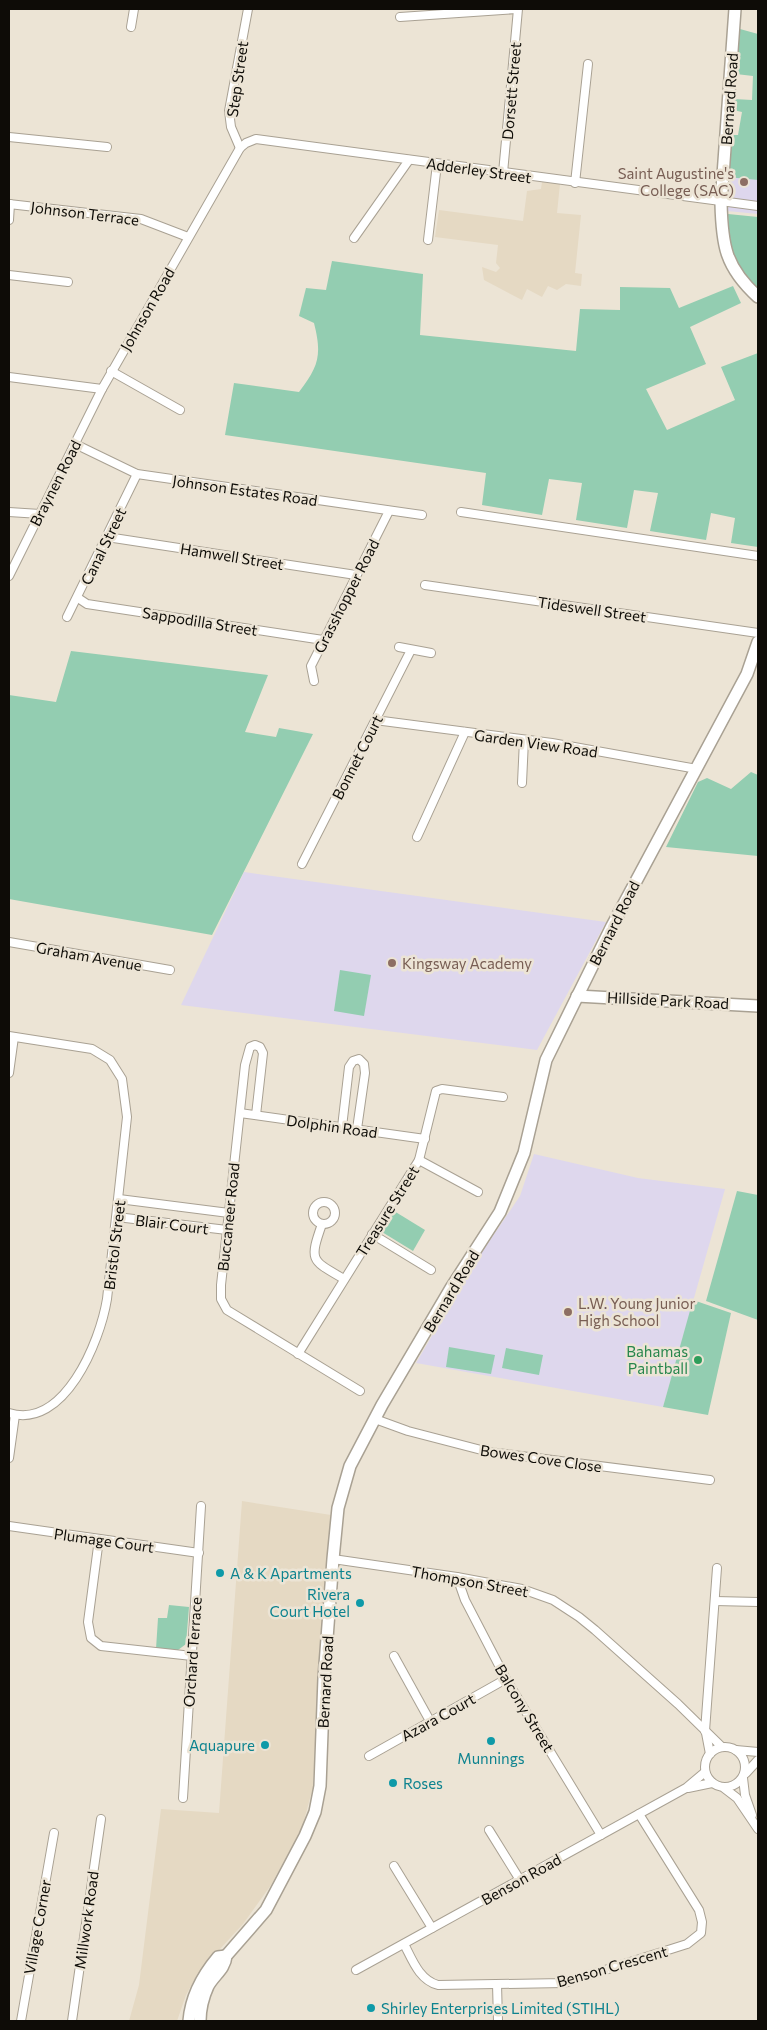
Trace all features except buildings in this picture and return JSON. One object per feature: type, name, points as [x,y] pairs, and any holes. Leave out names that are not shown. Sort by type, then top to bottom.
[{"type":"main road","name":"Bernard Road","points":[[735,9],[721,203],[722,232],[726,253],[734,269],[747,287],[758,297]]},
{"type":"main road","name":"Bernard Road","points":[[200,2021],[200,2011],[208,1986],[225,1964],[226,1956],[266,1910],[305,1836],[315,1812],[320,1786],[324,1678],[338,1508],[350,1466],[451,1288],[500,1212],[524,1153],[546,1060],[612,926],[747,674],[758,642]]},
{"type":"main road","name":"Hillside Park Road","points":[[577,996],[758,1006]]},
{"type":"main road","name":"Bernard Road","points":[[189,2021],[194,1995],[201,1980],[218,1957],[226,1956]]},
{"type":"street","points":[[130,26],[134,9]]},
{"type":"street","name":"Step Street","points":[[240,148],[230,127],[229,111],[248,9]]},
{"type":"street","points":[[400,17],[518,9]]},
{"type":"street","name":"Dorsett Street","points":[[503,173],[518,9]]},
{"type":"street","points":[[730,9],[735,9]]},
{"type":"street","points":[[575,183],[588,64]]},
{"type":"street","points":[[9,137],[107,147]]},
{"type":"street","name":"Adderley Street","points":[[240,148],[246,142],[256,139],[721,203],[758,206]]},
{"type":"street","name":"Johnson Road","points":[[102,389],[240,148]]},
{"type":"street","points":[[354,238],[409,160]]},
{"type":"street","points":[[428,240],[437,164]]},
{"type":"street","points":[[9,220],[10,204]]},
{"type":"street","name":"Johnson Terrace","points":[[10,204],[141,219],[188,237]]},
{"type":"street","points":[[9,274],[68,282]]},
{"type":"street","points":[[111,371],[180,410]]},
{"type":"street","points":[[9,377],[102,389]]},
{"type":"street","name":"Braynen Road","points":[[9,576],[102,389]]},
{"type":"street","name":"Johnson Estates Road","points":[[75,444],[137,474],[422,516]]},
{"type":"street","name":"Canal Street","points":[[67,617],[78,598],[137,474]]},
{"type":"street","name":"Grasshopper Road","points":[[314,682],[310,666],[389,511]]},
{"type":"street","points":[[9,512],[40,514]]},
{"type":"street","points":[[461,512],[758,556]]},
{"type":"street","name":"Hamwell Street","points":[[107,537],[356,575]]},
{"type":"street","name":"Tideswell Street","points":[[425,585],[758,633]]},
{"type":"street","name":"Sappodilla Street","points":[[78,598],[87,604],[324,640]]},
{"type":"street","points":[[399,647],[431,654]]},
{"type":"street","name":"Bonnet Court","points":[[302,864],[411,650]]},
{"type":"street","name":"Garden View Road","points":[[375,720],[524,740],[697,769]]},
{"type":"street","points":[[417,837],[466,732]]},
{"type":"street","points":[[522,783],[524,740]]},
{"type":"street","name":"Graham Avenue","points":[[9,942],[170,970]]},
{"type":"street","points":[[9,1073],[12,1036]]},
{"type":"street","name":"Bristol Street","points":[[12,1036],[86,1047],[110,1060],[118,1071],[124,1087],[127,1117],[120,1199],[105,1312],[96,1341],[72,1384],[56,1402],[36,1414],[12,1414]]},
{"type":"street","name":"Buccaneer Road","points":[[256,1115],[263,1053],[260,1047],[255,1045],[250,1047],[248,1051],[240,1113],[220,1294],[224,1307],[360,1391]]},
{"type":"street","points":[[342,1127],[349,1067],[353,1061],[359,1060],[364,1064],[365,1074],[357,1129]]},
{"type":"street","name":"Treasure Street","points":[[298,1354],[419,1160],[434,1094],[438,1090],[503,1096]]},
{"type":"street","name":"Dolphin Road","points":[[240,1113],[425,1139]]},
{"type":"street","points":[[419,1160],[478,1192]]},
{"type":"street","name":"Blair Court","points":[[120,1199],[229,1212]]},
{"type":"street","name":"Blair Court","points":[[117,1217],[227,1230]]},
{"type":"street","points":[[322,1224],[314,1246],[316,1260],[320,1266],[344,1279]]},
{"type":"street","points":[[372,1234],[431,1270]]},
{"type":"street","points":[[9,1458],[12,1414]]},
{"type":"street","name":"Bowes Cove Close","points":[[375,1419],[408,1431],[489,1452],[710,1480]]},
{"type":"street","name":"Orchard Terrace","points":[[183,1798],[201,1506]]},
{"type":"street","name":"Plumage Court","points":[[9,1526],[198,1553]]},
{"type":"street","points":[[99,1539],[88,1622],[91,1638],[101,1646],[192,1656]]},
{"type":"street","name":"Thompson Street","points":[[333,1559],[522,1589],[539,1594],[565,1607],[595,1630],[678,1704],[722,1747]]},
{"type":"street","points":[[712,1783],[705,1772],[705,1765],[710,1754],[706,1732],[717,1568]]},
{"type":"street","name":"Balcony Street","points":[[457,1578],[465,1600],[506,1679],[601,1835]]},
{"type":"street","points":[[715,1600],[758,1602]]},
{"type":"street","points":[[394,1656],[430,1721]]},
{"type":"street","name":"Azara Court","points":[[370,1756],[506,1679]]},
{"type":"street","points":[[710,1754],[722,1747],[758,1752]]},
{"type":"street","points":[[736,1750],[745,1761],[745,1795],[756,1825]]},
{"type":"street","points":[[724,1788],[737,1784],[758,1760]]},
{"type":"street","points":[[686,1788],[705,1772]]},
{"type":"street","points":[[686,1788],[712,1783],[724,1788],[737,1798],[756,1825]]},
{"type":"street","name":"Benson Road","points":[[356,1970],[686,1788]]},
{"type":"street","name":"Benson Crescent","points":[[404,1944],[422,1976],[432,1984],[551,1984],[576,1980],[678,1947],[698,1937],[702,1928],[699,1910],[639,1814]]},
{"type":"street","name":"Millwork Road","points":[[72,2021],[101,1819]]},
{"type":"street","points":[[489,1830],[520,1880]]},
{"type":"street","name":"Village Corner","points":[[21,2021],[54,1834]]},
{"type":"street","points":[[394,1866],[432,1928]]},
{"type":"street","points":[[497,1984],[498,2021]]},
{"type":"shaded area","name":"Saint Augustine's College (SAC)","points":[[732,152],[758,154],[758,214],[727,211]]},
{"type":"shaded area","points":[[542,182],[560,184],[557,213],[581,215],[575,273],[582,274],[581,286],[566,284],[557,290],[548,286],[542,297],[527,289],[522,300],[484,280],[482,267],[496,272],[500,268],[496,263],[498,245],[435,237],[439,210],[523,221],[527,191],[541,189]]},
{"type":"shaded area","name":"Kingsway Academy","points":[[244,872],[606,922],[537,1050],[181,1005]]},
{"type":"shaded area","name":"L.W. Young Junior High School","points":[[534,1154],[638,1178],[725,1189],[663,1407],[416,1363],[476,1261],[520,1196]]},
{"type":"shaded area","points":[[242,1501],[331,1515],[317,1698],[313,1787],[302,1828],[271,1885],[243,1924],[198,1973],[186,1995],[177,2021],[129,2021],[139,1985],[161,1809],[219,1813]]},
{"type":"green space","points":[[740,29],[758,34],[758,180],[727,177],[731,135],[738,135],[742,112],[733,110],[734,99],[752,100],[753,76],[736,74]]},
{"type":"green space","points":[[728,214],[758,217],[758,289],[743,273],[734,255]]},
{"type":"green space","points":[[332,261],[423,274],[420,335],[576,351],[580,309],[620,310],[620,287],[670,288],[679,308],[733,286],[741,303],[690,327],[706,364],[646,389],[667,430],[735,400],[721,367],[758,353],[758,547],[731,543],[735,518],[711,513],[706,540],[650,531],[658,493],[634,490],[627,528],[576,520],[582,483],[549,479],[542,515],[482,505],[486,473],[225,435],[234,383],[299,392],[311,375],[318,352],[314,323],[299,316],[306,288],[326,290]]},
{"type":"green space","points":[[71,651],[268,675],[245,732],[276,737],[279,728],[313,734],[212,935],[9,899],[9,695],[56,702]]},
{"type":"green space","points":[[751,772],[758,775],[758,856],[666,847],[698,782],[707,778],[731,789]]},
{"type":"green space","points":[[340,970],[371,975],[364,1016],[334,1011]]},
{"type":"green space","points":[[737,1191],[758,1195],[758,1320],[706,1301]]},
{"type":"green space","points":[[394,1211],[425,1230],[413,1251],[382,1232]]},
{"type":"green space","name":"Bahamas Paintball","points":[[693,1300],[731,1313],[708,1415],[663,1407]]},
{"type":"green space","points":[[449,1347],[495,1355],[491,1374],[446,1367]]},
{"type":"green space","points":[[506,1348],[543,1355],[539,1375],[502,1368]]},
{"type":"green space","points":[[169,1605],[189,1607],[186,1644],[178,1650],[156,1649],[158,1618],[167,1618]]},
{"type":"place","name":"Saint Augustine's College (SAC)","points":[[744,182]]},
{"type":"place","name":"Kingsway Academy","points":[[392,963]]},
{"type":"place","name":"L.W. Young Junior High School","points":[[568,1312]]},
{"type":"place","name":"Bahamas Paintball","points":[[698,1360]]},
{"type":"place","name":"A & K Apartments","points":[[220,1573]]},
{"type":"place","name":"Rivera Court Hotel","points":[[360,1603]]},
{"type":"place","name":"Munnings","points":[[491,1741]]},
{"type":"place","name":"Aquapure","points":[[265,1745]]},
{"type":"place","name":"Roses","points":[[393,1783]]},
{"type":"place","name":"Shirley Enterprises Limited (STIHL)","points":[[371,2008]]}]
